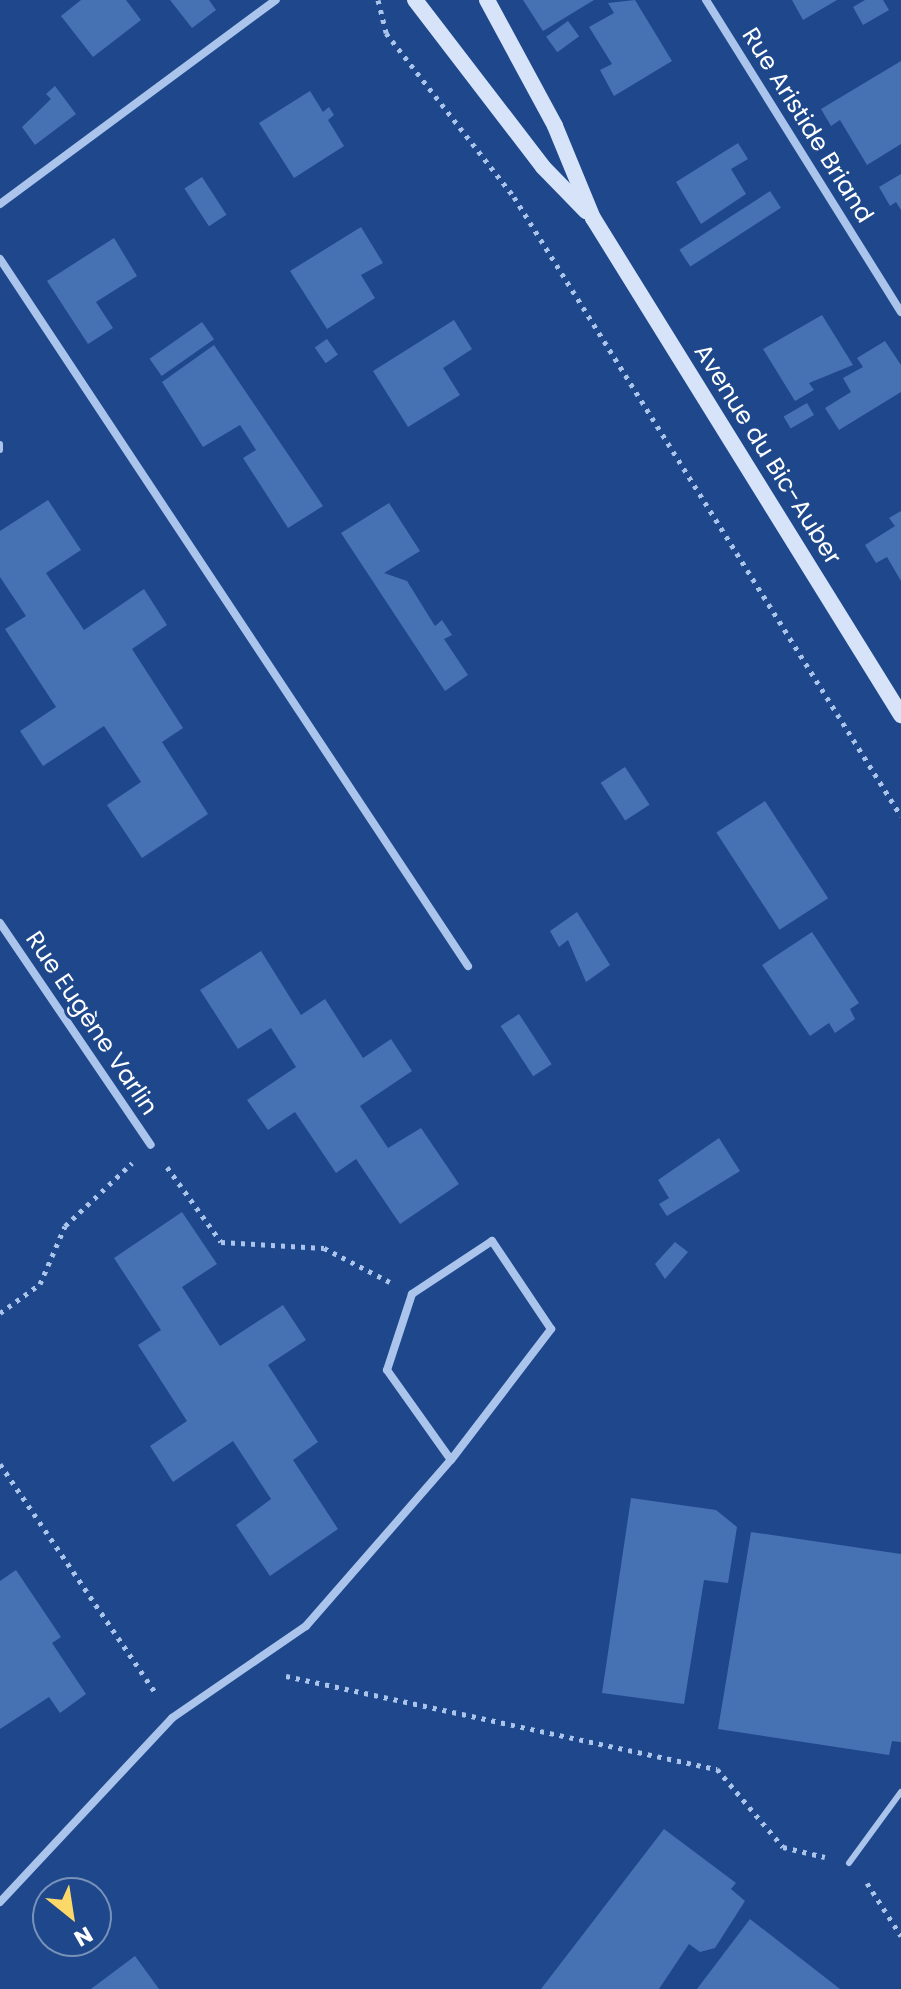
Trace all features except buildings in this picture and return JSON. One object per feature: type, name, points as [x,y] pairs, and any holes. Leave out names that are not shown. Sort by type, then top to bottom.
[{"type":"main road","name":"Avenue du Bic-Auber","points":[[415,0],[543,167],[593,218]]},
{"type":"main road","name":"Avenue du Bic-Auber","points":[[487,0],[555,126],[593,218],[901,715]]},
{"type":"street","points":[[0,204],[276,0]]},
{"type":"street","name":"Rue Aristide Briand","points":[[706,0],[901,312]]},
{"type":"street","points":[[0,259],[468,966]]},
{"type":"street","name":"Rue Eugène Varlin","points":[[0,923],[151,1145]]},
{"type":"street","points":[[0,1902],[3,1892],[172,1718],[306,1626],[451,1460],[551,1329],[492,1241],[412,1294],[387,1370],[451,1460]]},
{"type":"lane","points":[[849,1863],[901,1792]]},
{"type":"path","points":[[378,0],[386,33],[514,197],[901,816]]},
{"type":"path","points":[[0,1313],[40,1284],[65,1226],[151,1145],[221,1242],[324,1248],[412,1294]]},
{"type":"path","points":[[0,1464],[172,1718]]},
{"type":"path","points":[[246,1667],[717,1769],[783,1847],[849,1863],[901,1936]]}]
